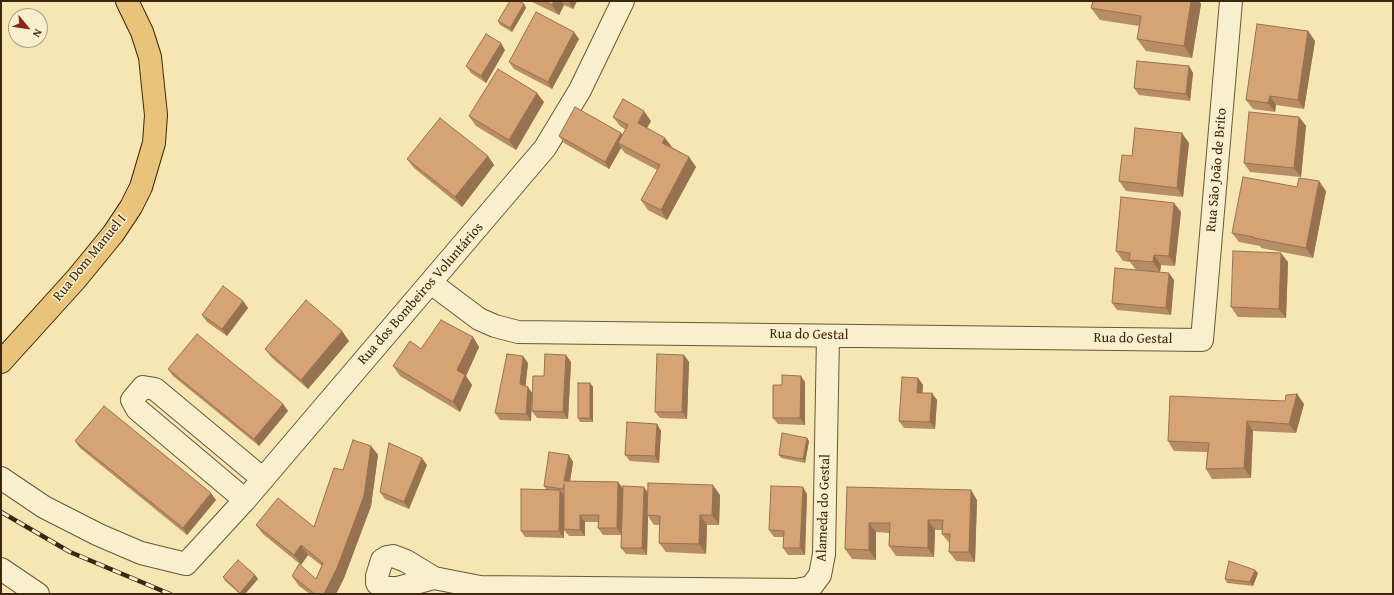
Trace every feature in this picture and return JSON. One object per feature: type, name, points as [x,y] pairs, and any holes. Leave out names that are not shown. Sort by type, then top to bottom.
[{"type":"main road","name":"Rua Dom Manuel I","points":[[1,362],[77,278],[113,234],[131,207],[141,187],[154,143],[156,115],[150,56],[142,32],[127,1]]},
{"type":"street","name":"Rua dos Bombeiros Voluntários","points":[[1,478],[44,507],[99,535],[141,553],[186,564],[245,500],[545,148],[580,90],[623,1]]},
{"type":"street","name":"Rua São João de Brito","points":[[1202,340],[1231,1]]},
{"type":"street","name":"Rua do Gestal","points":[[431,282],[479,319],[495,326],[518,332],[1202,340]]},
{"type":"street","name":"Alameda do Gestal","points":[[434,578],[480,587],[796,590],[811,587],[820,575],[824,554],[828,336]]},
{"type":"street","points":[[245,500],[137,408],[132,400],[143,387],[156,389],[263,479]]},
{"type":"street","points":[[1,569],[38,594]]},
{"type":"building","points":[[510,1],[519,1],[524,4],[510,28],[498,21]]},
{"type":"building","points":[[544,1],[554,1],[552,5]]},
{"type":"building","points":[[1093,1],[1191,1],[1184,46],[1137,39],[1141,16],[1091,8]]},
{"type":"building","points":[[536,12],[574,32],[548,82],[509,62]]},
{"type":"building","points":[[1257,24],[1308,31],[1298,100],[1270,96],[1268,103],[1246,100]]},
{"type":"building","points":[[486,34],[501,43],[481,76],[466,66]]},
{"type":"building","points":[[1137,61],[1189,66],[1186,94],[1134,88]]},
{"type":"building","points":[[498,69],[537,93],[509,140],[469,116]]},
{"type":"building","points":[[623,99],[644,111],[638,123],[665,138],[662,143],[689,157],[661,210],[641,200],[660,165],[618,143],[628,125],[613,117]]},
{"type":"building","points":[[575,107],[621,133],[605,162],[559,136]]},
{"type":"building","points":[[1249,112],[1299,117],[1294,168],[1244,163]]},
{"type":"building","points":[[440,118],[488,156],[455,197],[407,159]]},
{"type":"building","points":[[1135,128],[1182,133],[1177,188],[1119,181],[1122,155],[1132,156]]},
{"type":"building","points":[[1243,177],[1297,187],[1299,178],[1319,181],[1306,248],[1232,233]]},
{"type":"building","points":[[1121,197],[1174,203],[1169,256],[1154,255],[1153,262],[1129,260],[1130,253],[1116,251]]},
{"type":"building","points":[[1233,251],[1281,253],[1279,309],[1231,307]]},
{"type":"building","points":[[1115,268],[1169,273],[1166,308],[1112,303]]},
{"type":"building","points":[[223,286],[243,301],[222,329],[202,315]]},
{"type":"building","points":[[306,300],[342,331],[301,380],[265,349]]},
{"type":"building","points":[[441,320],[473,337],[457,370],[465,375],[453,402],[393,366],[410,341],[421,349]]},
{"type":"building","points":[[197,334],[283,404],[254,439],[168,369]]},
{"type":"building","points":[[507,354],[523,356],[520,384],[528,387],[526,414],[495,413]]},
{"type":"building","points":[[545,354],[566,355],[563,412],[532,411],[533,376],[544,376]]},
{"type":"building","points":[[657,354],[684,355],[682,412],[655,412]]},
{"type":"building","points":[[782,375],[801,376],[800,418],[773,418],[773,385],[782,385]]},
{"type":"building","points":[[902,377],[918,378],[917,393],[932,393],[930,422],[899,421]]},
{"type":"building","points":[[578,383],[590,383],[590,418],[578,418]]},
{"type":"building","points":[[1297,394],[1289,424],[1247,421],[1244,468],[1206,469],[1209,443],[1168,441],[1170,396],[1285,401],[1286,395]]},
{"type":"building","points":[[104,406],[211,493],[183,528],[75,441]]},
{"type":"building","points":[[627,422],[657,424],[655,456],[625,455]]},
{"type":"building","points":[[782,433],[807,438],[803,459],[779,455]]},
{"type":"building","points":[[353,440],[371,446],[364,496],[337,568],[324,594],[315,594],[292,576],[299,564],[316,579],[323,563],[301,545],[294,555],[256,525],[278,498],[314,527],[334,468],[343,470]]},
{"type":"building","points":[[389,443],[422,458],[404,502],[380,492]]},
{"type":"building","points":[[549,452],[569,455],[564,481],[618,482],[617,528],[598,528],[599,515],[580,515],[580,530],[564,529],[564,484],[563,489],[544,486]]},
{"type":"building","points":[[648,483],[713,485],[712,515],[700,515],[699,544],[659,543],[660,516],[647,515]]},
{"type":"building","points":[[623,486],[644,487],[642,548],[621,548]]},
{"type":"building","points":[[771,486],[803,487],[800,548],[783,548],[784,531],[769,530]]},
{"type":"building","points":[[847,487],[971,490],[969,552],[949,552],[950,534],[942,534],[943,520],[928,520],[928,548],[889,546],[890,523],[869,523],[869,550],[845,549]]},
{"type":"building","points":[[521,489],[560,490],[559,531],[521,531]]},
{"type":"building","points":[[238,560],[255,575],[240,593],[223,577]]},
{"type":"building","points":[[1229,561],[1255,570],[1250,582],[1225,579]]},
{"type":"railway","points":[[1,512],[70,552],[170,594]]}]
